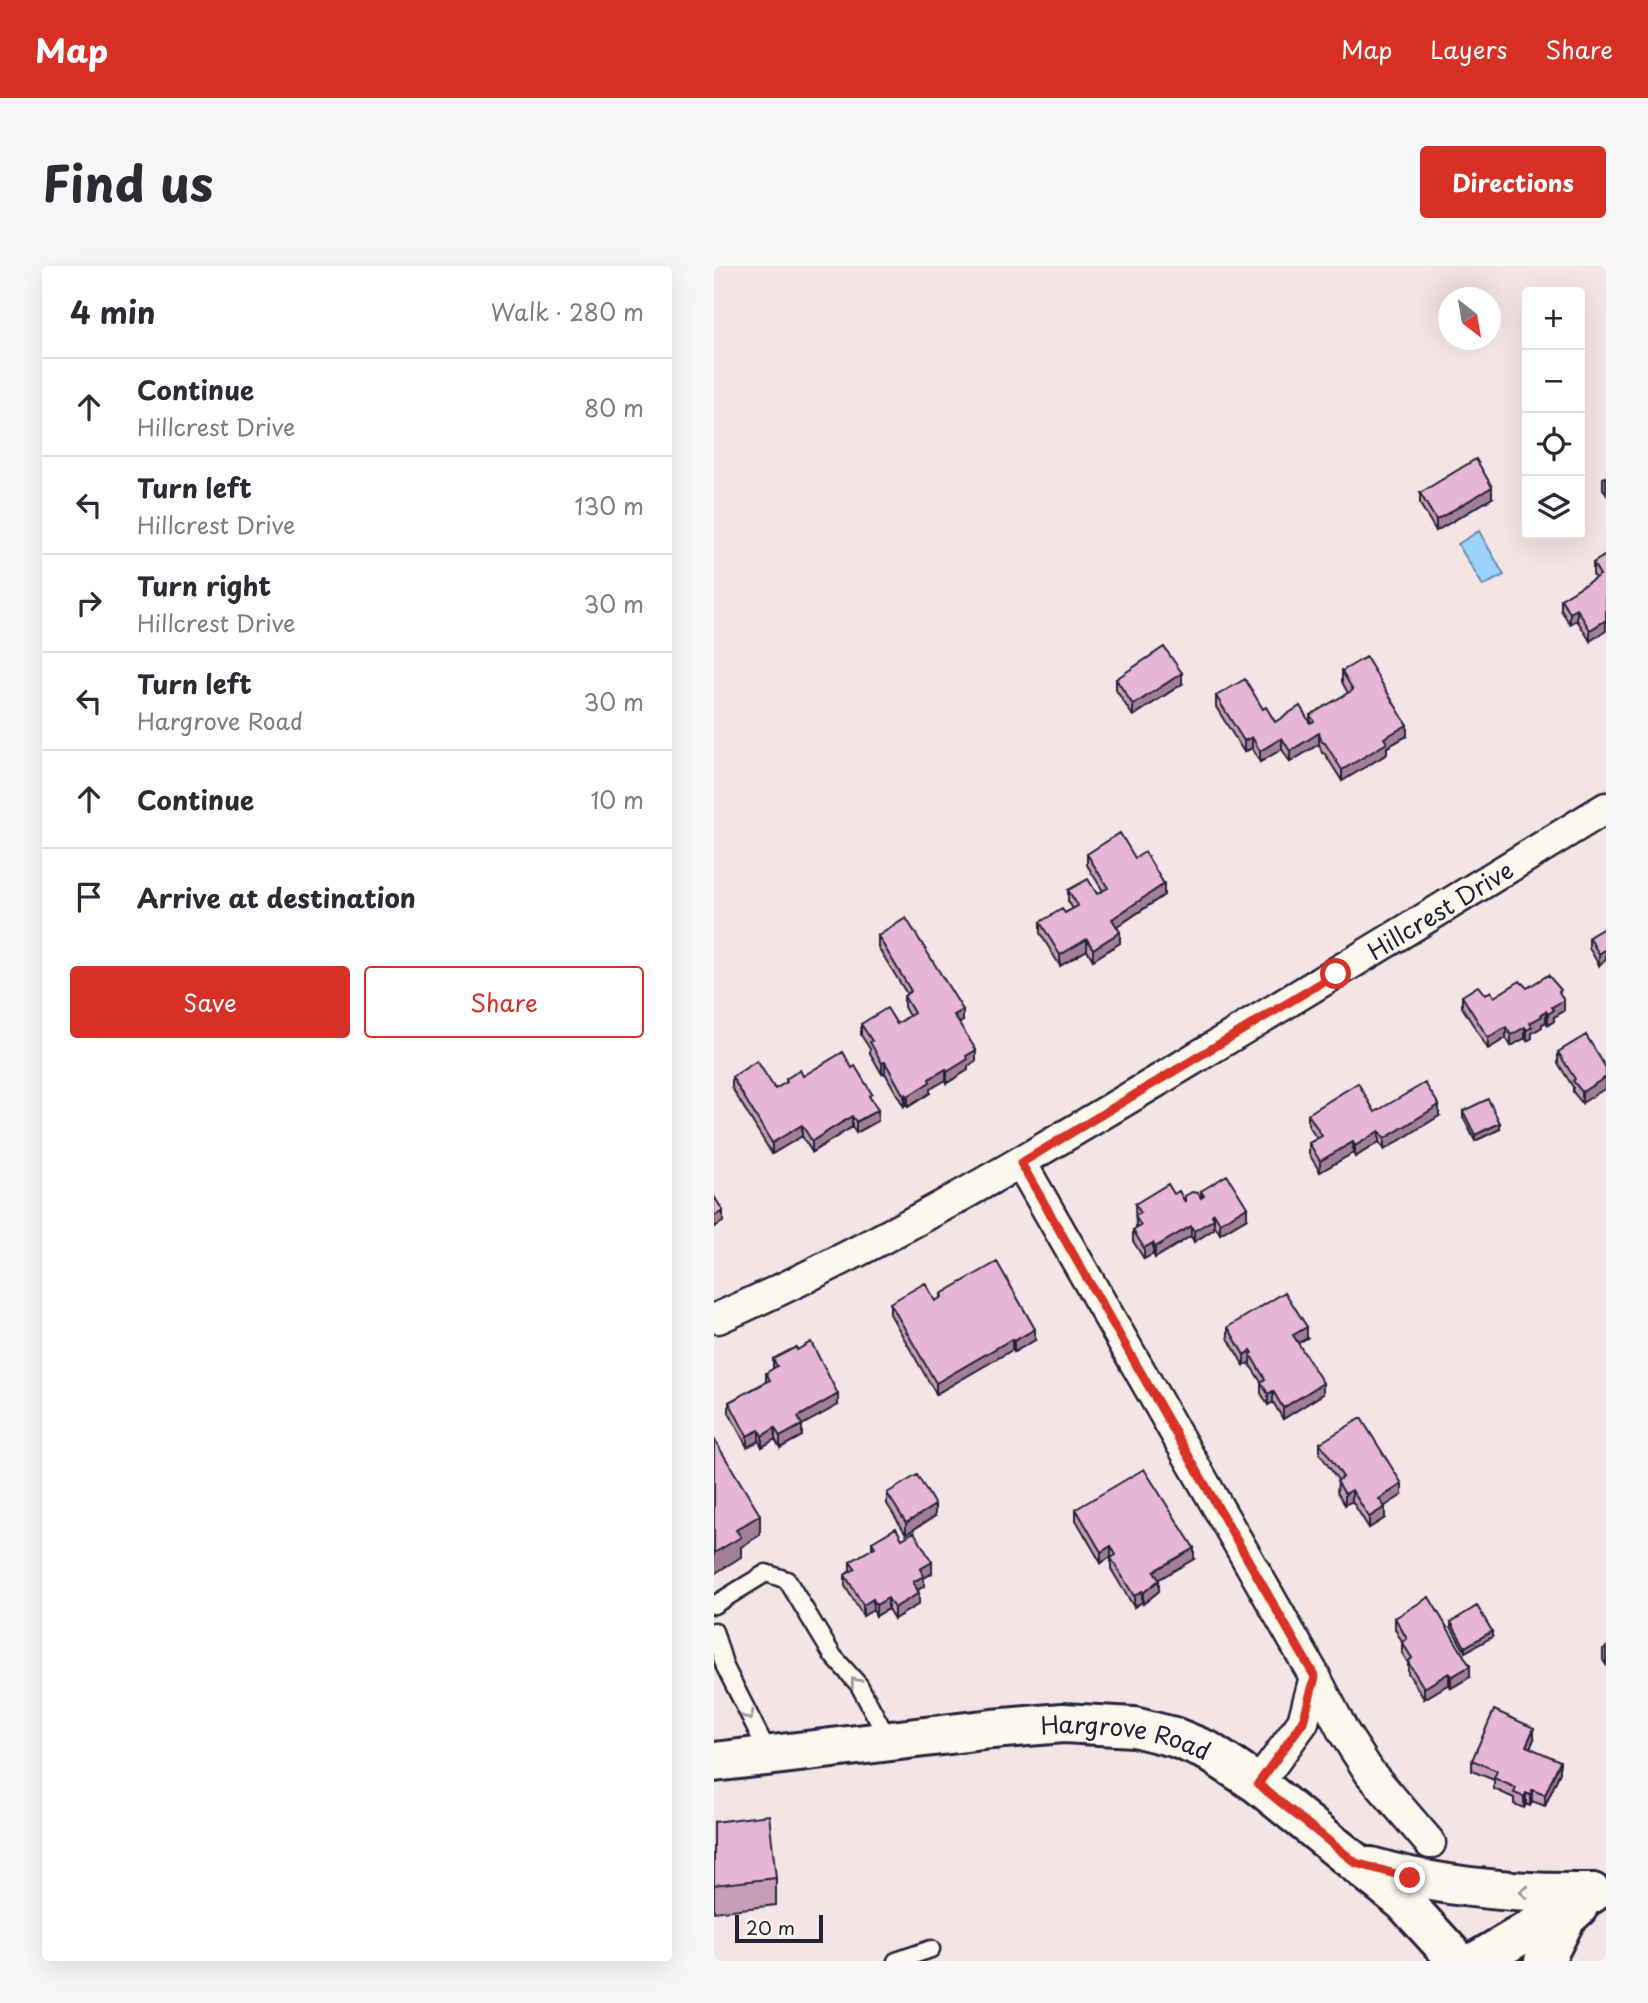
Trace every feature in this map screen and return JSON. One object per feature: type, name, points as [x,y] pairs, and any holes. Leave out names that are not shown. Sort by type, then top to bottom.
[{"type":"main road","name":"Hargrove Road","points":[[714,1762],[1063,1723],[1134,1727],[1174,1737],[1208,1751],[1258,1784],[1404,1902],[1458,1961]]},
{"type":"main road","points":[[1356,1863],[1448,1885],[1540,1893],[1599,1889]]},
{"type":"main road","points":[[1477,1961],[1599,1889]]},
{"type":"main road","points":[[1545,1961],[1566,1917],[1599,1889]]},
{"type":"street","name":"Hillcrest Drive","points":[[718,1318],[787,1288],[1021,1163],[1336,974],[1606,807]]},
{"type":"street","points":[[1021,1163],[1315,1677],[1343,1731],[1370,1773],[1430,1843]]},
{"type":"street","points":[[1258,1784],[1303,1722],[1315,1677]]},
{"type":"lane","points":[[714,1605],[766,1573],[787,1580],[833,1656],[859,1685],[889,1741]]},
{"type":"lane","points":[[714,1631],[725,1667],[770,1756]]},
{"type":"lane","points":[[896,1961],[931,1949]]},
{"type":"water","points":[[1479,531],[1504,575],[1483,586],[1458,544]]},
{"type":"building","points":[[1476,459],[1492,487],[1436,520],[1420,493]]},
{"type":"building","points":[[1606,555],[1606,620],[1590,630],[1577,609],[1570,613],[1561,599],[1600,575],[1593,563]]},
{"type":"building","points":[[1164,647],[1182,673],[1133,705],[1116,679]]},
{"type":"building","points":[[1366,657],[1407,725],[1384,738],[1387,743],[1342,770],[1322,742],[1319,733],[1290,751],[1282,738],[1260,751],[1252,737],[1244,741],[1216,696],[1245,679],[1263,709],[1266,707],[1275,722],[1300,706],[1310,723],[1314,721],[1310,715],[1353,690],[1342,671]]},
{"type":"building","points":[[1120,833],[1135,858],[1145,852],[1164,884],[1112,919],[1120,932],[1093,949],[1087,939],[1060,955],[1040,922],[1062,909],[1065,913],[1078,906],[1068,890],[1088,879],[1097,894],[1108,888],[1087,854]]},
{"type":"building","points":[[906,918],[963,1010],[954,1015],[976,1050],[966,1056],[968,1059],[947,1072],[946,1069],[929,1079],[930,1082],[904,1096],[861,1024],[887,1008],[897,1024],[914,1013],[904,996],[911,991],[878,936]]},
{"type":"building","points":[[1606,927],[1606,949],[1599,954],[1589,937]]},
{"type":"building","points":[[1548,975],[1561,990],[1559,992],[1564,1000],[1552,1007],[1554,1010],[1548,1014],[1546,1011],[1530,1023],[1532,1027],[1527,1030],[1525,1027],[1511,1035],[1506,1027],[1488,1038],[1462,996],[1478,986],[1485,995],[1491,991],[1494,997],[1520,981],[1527,988]]},
{"type":"building","points":[[1586,1035],[1606,1068],[1606,1077],[1582,1092],[1558,1052]]},
{"type":"building","points":[[843,1052],[872,1094],[869,1096],[878,1110],[856,1122],[852,1116],[812,1141],[802,1125],[772,1143],[732,1077],[757,1061],[775,1089],[800,1070],[803,1076]]},
{"type":"building","points":[[1358,1083],[1375,1112],[1425,1083],[1439,1105],[1384,1139],[1379,1131],[1355,1146],[1353,1142],[1320,1161],[1309,1143],[1322,1136],[1308,1114]]},
{"type":"building","points":[[1488,1099],[1500,1123],[1475,1135],[1463,1111]]},
{"type":"building","points":[[1227,1175],[1247,1207],[1220,1223],[1214,1213],[1214,1219],[1194,1231],[1191,1226],[1155,1247],[1153,1243],[1144,1248],[1133,1230],[1141,1226],[1135,1216],[1141,1213],[1135,1204],[1168,1184],[1174,1194],[1179,1191],[1185,1202],[1185,1196],[1192,1192],[1198,1193],[1201,1198],[1204,1196],[1201,1191]]},
{"type":"building","points":[[714,1196],[723,1211],[714,1216]]},
{"type":"building","points":[[997,1262],[1035,1329],[1014,1341],[1012,1339],[936,1383],[890,1303],[925,1283],[935,1301],[942,1297],[941,1294]]},
{"type":"building","points":[[1285,1292],[1307,1327],[1293,1335],[1323,1383],[1283,1408],[1273,1391],[1268,1394],[1261,1382],[1265,1379],[1250,1354],[1253,1353],[1251,1350],[1244,1355],[1228,1327]]},
{"type":"building","points":[[811,1342],[838,1394],[798,1417],[802,1425],[780,1437],[775,1428],[762,1436],[759,1430],[747,1436],[729,1402],[770,1380],[766,1373],[777,1366],[773,1359]]},
{"type":"building","points":[[1361,1418],[1402,1484],[1379,1499],[1385,1507],[1369,1517],[1352,1490],[1345,1494],[1337,1481],[1343,1477],[1320,1443]]},
{"type":"building","points":[[714,1439],[760,1515],[736,1530],[741,1537],[714,1553]]},
{"type":"building","points":[[1144,1469],[1194,1548],[1154,1571],[1159,1580],[1143,1593],[1142,1591],[1134,1596],[1111,1558],[1116,1555],[1111,1546],[1101,1552],[1076,1509]]},
{"type":"building","points":[[917,1475],[935,1505],[906,1523],[887,1493]]},
{"type":"building","points":[[896,1528],[902,1539],[914,1532],[932,1562],[920,1569],[924,1576],[913,1582],[919,1593],[894,1608],[888,1598],[876,1605],[873,1599],[863,1605],[845,1575],[855,1569],[850,1562],[875,1547],[872,1542]]},
{"type":"building","points":[[1429,1597],[1470,1666],[1451,1677],[1449,1673],[1424,1688],[1408,1662],[1412,1658],[1402,1642],[1407,1639],[1395,1618]]},
{"type":"building","points":[[1477,1606],[1492,1631],[1465,1647],[1451,1622]]},
{"type":"building","points":[[1494,1710],[1534,1728],[1526,1746],[1560,1761],[1545,1795],[1532,1790],[1530,1795],[1526,1793],[1524,1797],[1514,1793],[1516,1788],[1494,1778],[1497,1771],[1472,1760]]},
{"type":"building","points":[[769,1815],[776,1878],[714,1885],[714,1822]]},
{"type":"route","points":[[1336,974],[1021,1163],[1315,1677],[1303,1722],[1258,1784],[1356,1863],[1410,1878]]}]
